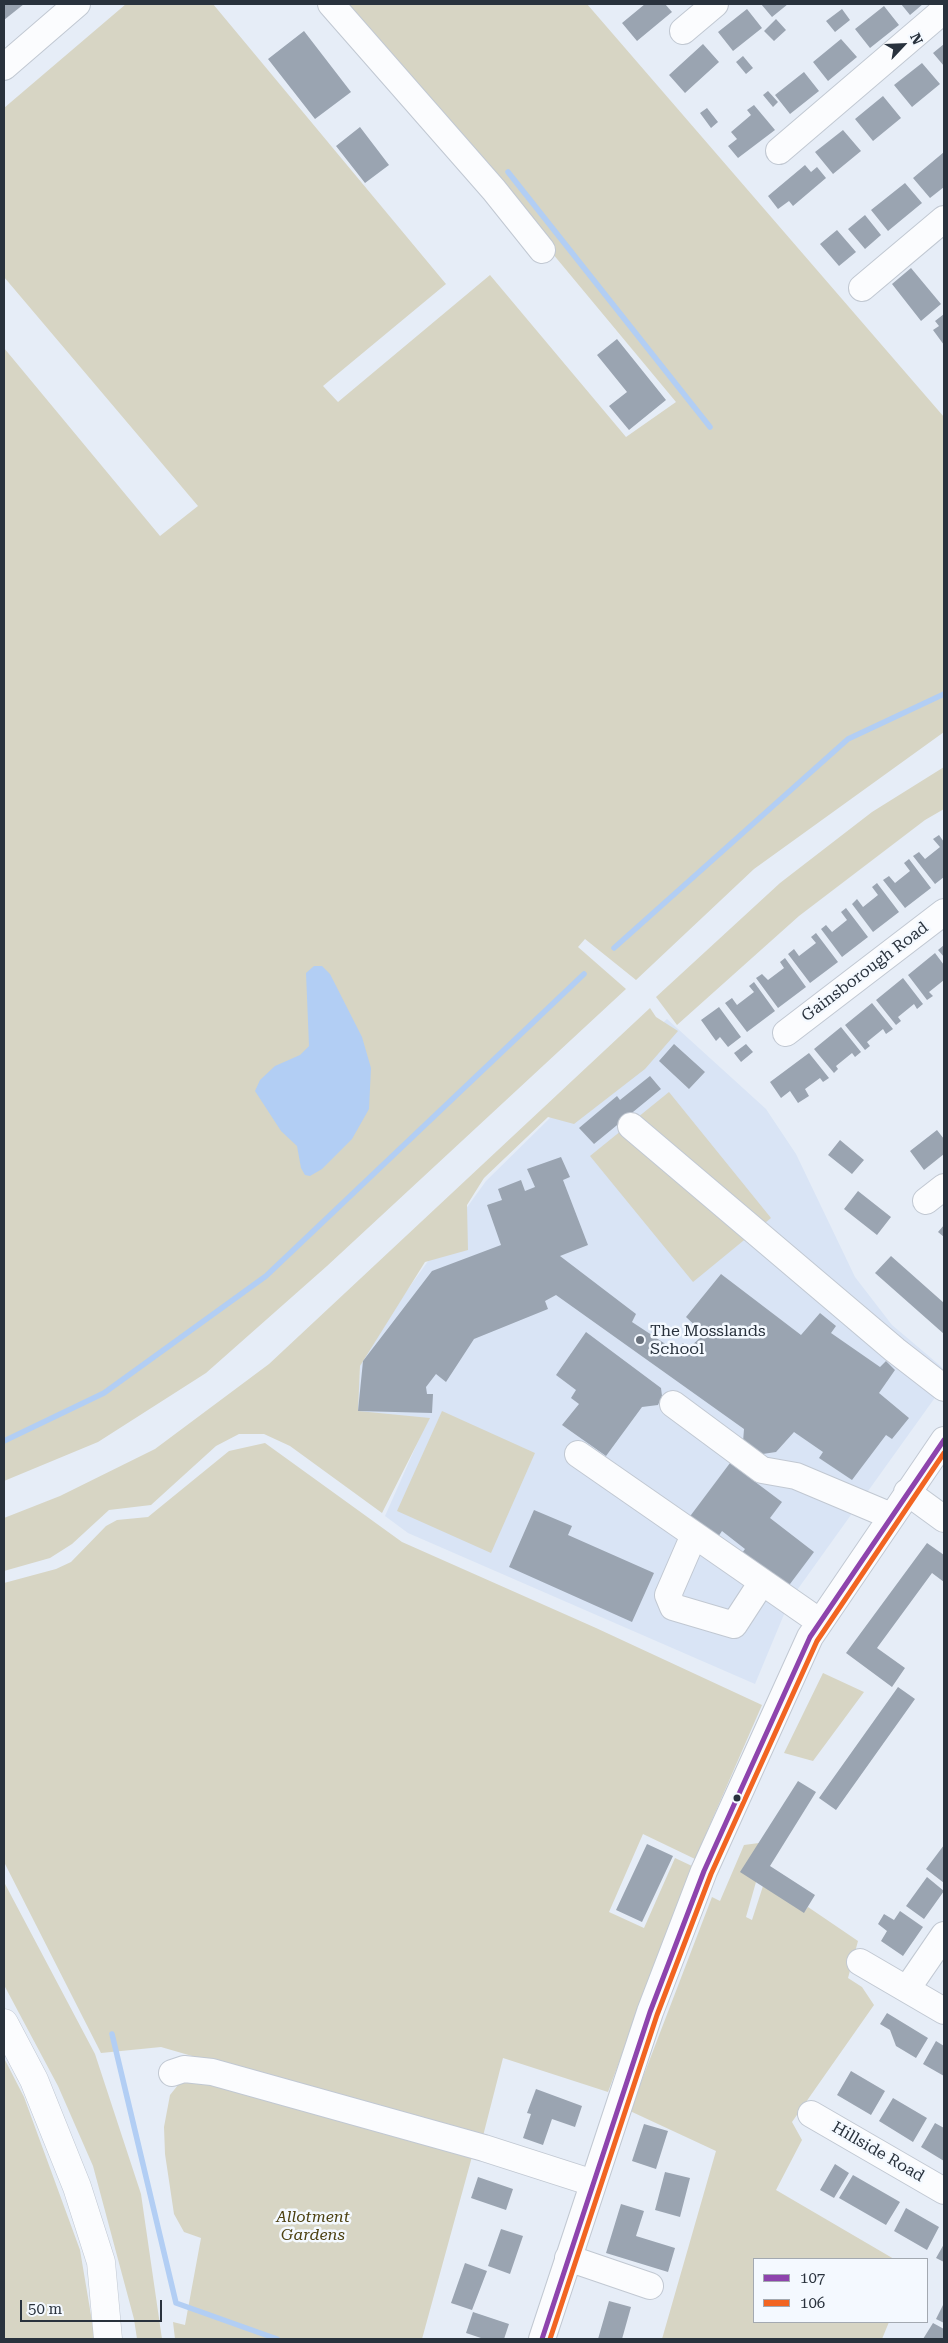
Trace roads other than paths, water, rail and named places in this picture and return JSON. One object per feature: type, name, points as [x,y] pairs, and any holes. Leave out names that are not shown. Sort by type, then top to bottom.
[{"type":"highway","points":[[4,2023],[34,2080],[77,2187],[101,2262],[120,2339]]},
{"type":"highway","points":[[101,2262],[108,2339]]},
{"type":"street","points":[[4,67],[77,4]]},
{"type":"street","points":[[331,4],[494,190],[542,250]]},
{"type":"street","points":[[683,31],[715,4]]},
{"type":"street","points":[[779,151],[944,10]]},
{"type":"street","points":[[862,288],[944,219]]},
{"type":"street","name":"Gainsborough Road","points":[[786,1033],[944,912]]},
{"type":"street","points":[[631,1126],[887,1343],[944,1388]]},
{"type":"street","points":[[673,1404],[762,1470],[796,1476],[891,1516]]},
{"type":"street","points":[[542,2339],[650,2012],[704,1871],[810,1637],[944,1440]]},
{"type":"street","points":[[578,1454],[820,1622]]},
{"type":"street","points":[[907,1492],[944,1519]]},
{"type":"street","points":[[694,1535],[668,1595],[674,1607],[734,1626],[762,1582]]},
{"type":"street","points":[[907,1989],[944,1935]]},
{"type":"street","points":[[860,1962],[944,2011]]},
{"type":"street","points":[[172,2073],[184,2069],[212,2072],[484,2148],[593,2184]]},
{"type":"street","name":"Hillside Road","points":[[811,2114],[944,2191]]},
{"type":"street","points":[[568,2258],[650,2286]]},
{"type":"water","points":[[314,966],[322,966],[330,974],[362,1037],[371,1068],[369,1109],[352,1139],[322,1169],[310,1176],[305,1175],[301,1168],[297,1146],[281,1131],[255,1091],[260,1080],[275,1066],[300,1055],[309,1046],[306,973]]},
{"type":"waterway","points":[[508,172],[710,427]]},
{"type":"waterway","points":[[614,948],[848,739],[944,694]]},
{"type":"waterway","points":[[4,1441],[104,1393],[266,1276],[584,974]]},
{"type":"waterway","points":[[112,2034],[176,2303],[277,2339]]},
{"type":"place","name":"The Mosslands School","points":[[640,1340]]},
{"type":"park label","name":"Allotment Gardens","points":[[313,2226]]}]
